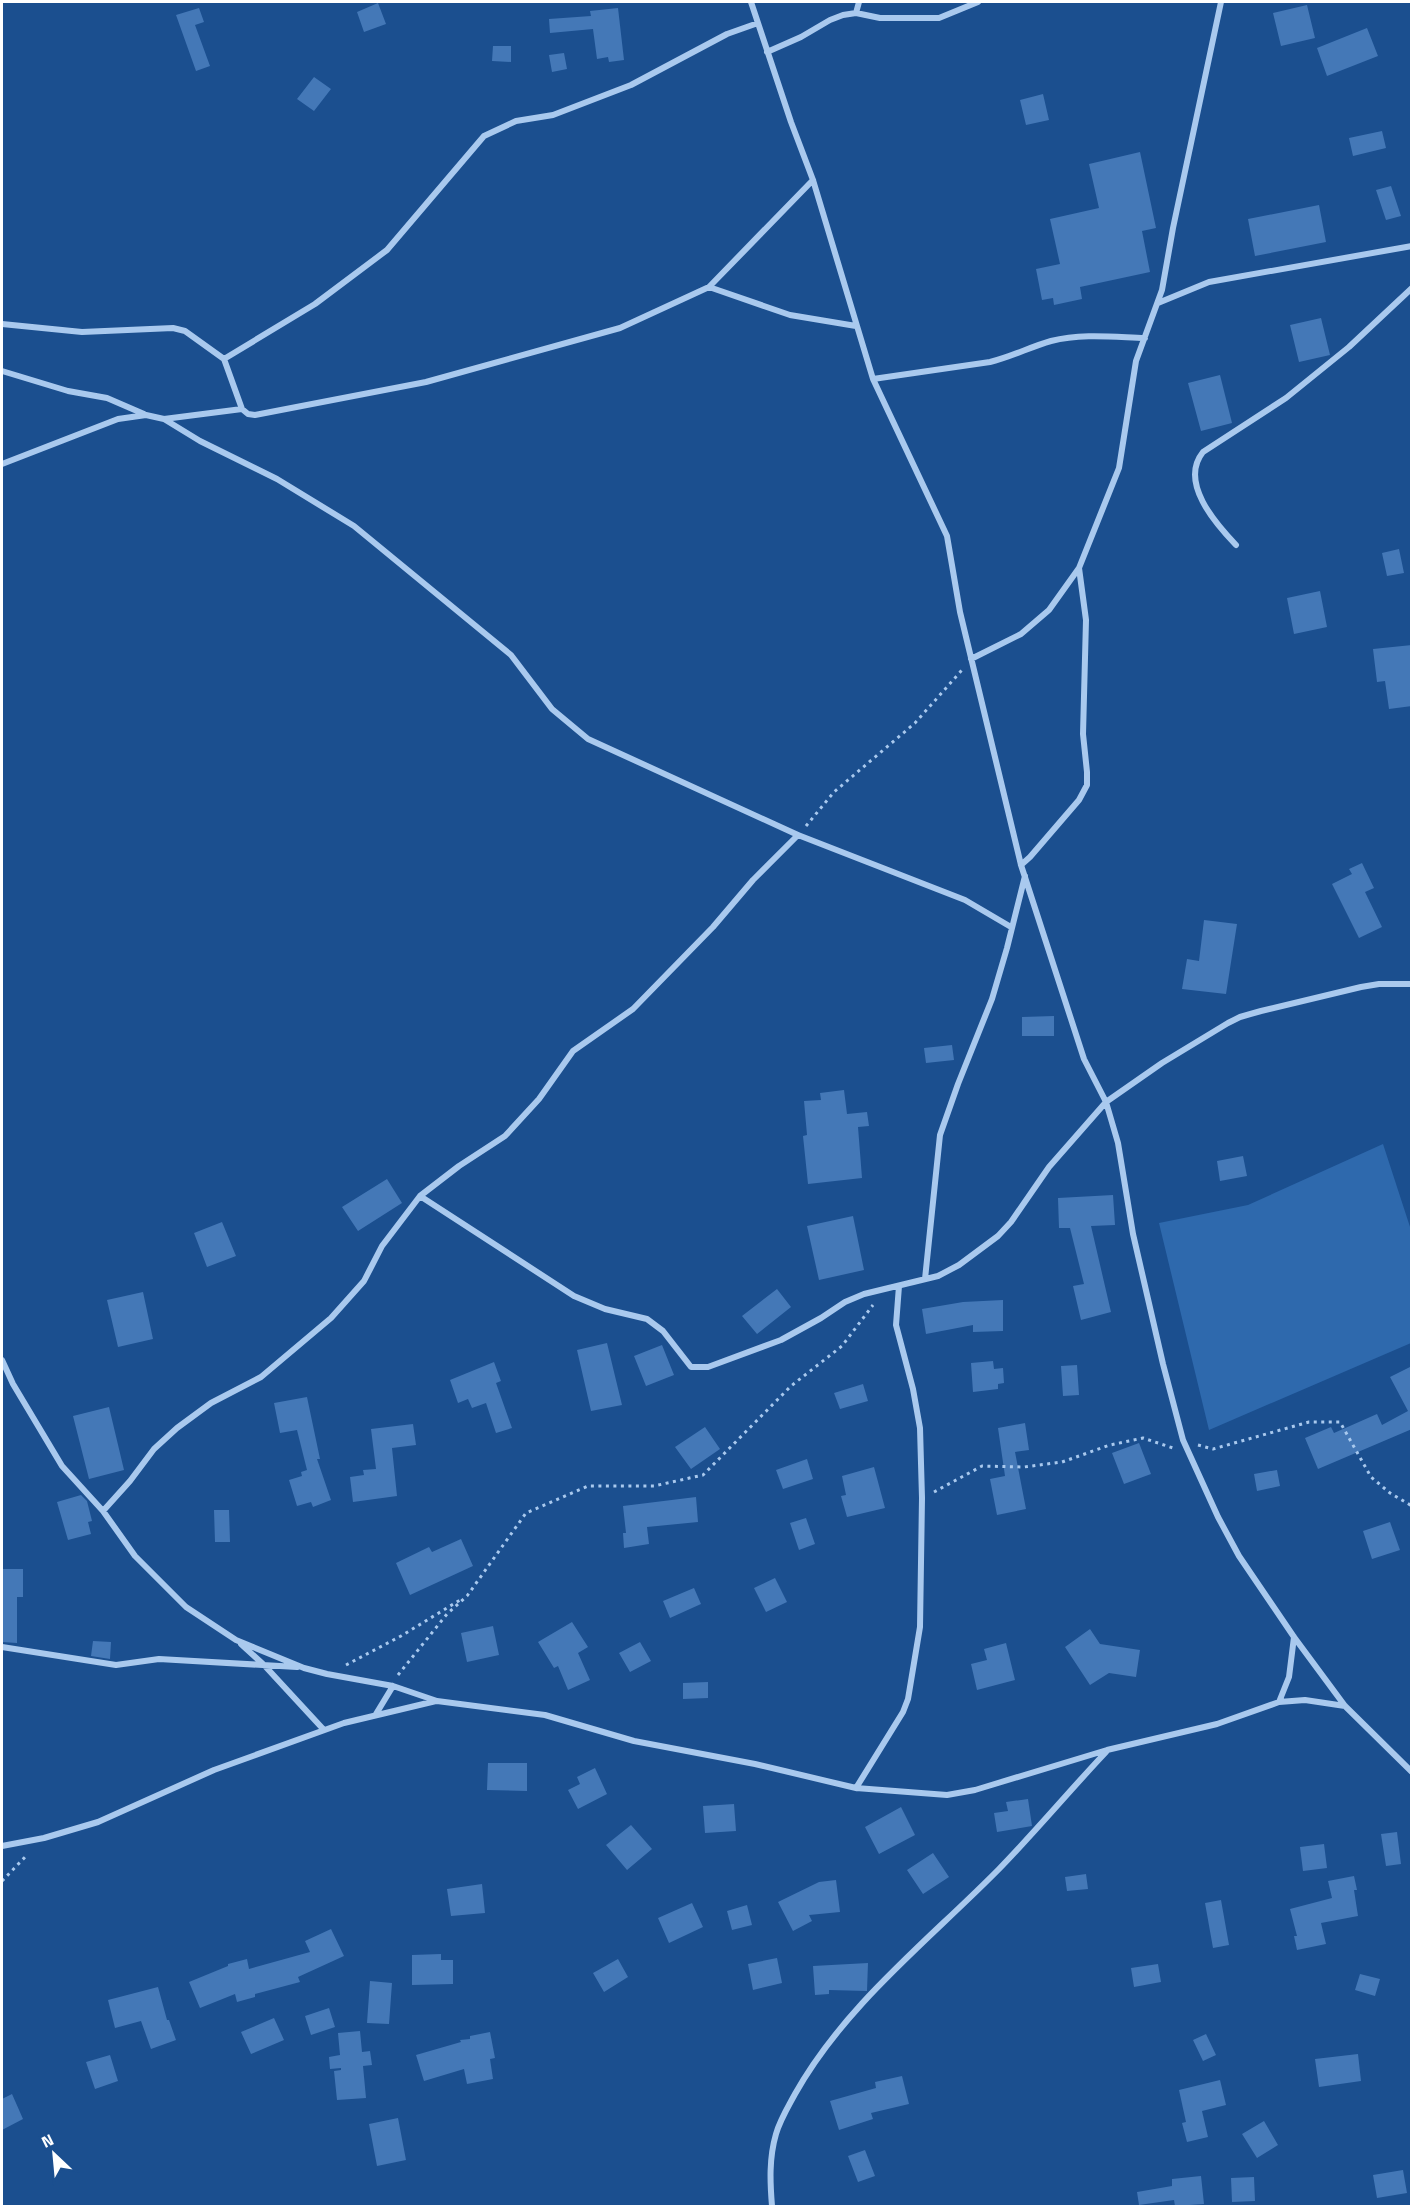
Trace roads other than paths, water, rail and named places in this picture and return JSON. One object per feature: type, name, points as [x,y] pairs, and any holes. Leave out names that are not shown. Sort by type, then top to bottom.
[{"type":"street","points":[[751,2],[766,52],[813,180],[873,380],[947,536],[971,659],[1021,865],[1084,1059],[1106,1102],[1118,1143],[1133,1234],[1160,1353],[1183,1440],[1218,1517],[1239,1556],[1294,1637],[1346,1706],[1412,1772]]},
{"type":"street","points":[[856,13],[859,2]]},
{"type":"street","points":[[766,52],[801,37],[830,20],[856,13],[880,18],[939,18],[978,2]]},
{"type":"street","points":[[971,659],[1021,634],[1049,610],[1079,568],[1119,468],[1136,361],[1158,303],[1221,2]]},
{"type":"street","points":[[224,359],[315,304],[387,250],[484,136],[516,122],[553,115],[631,84],[727,34],[758,23]]},
{"type":"street","points":[[2,324],[82,332],[179,329],[185,331],[224,359],[242,409],[248,414],[255,415],[426,381],[620,328],[709,287],[813,180]]},
{"type":"street","points":[[1158,303],[1209,282],[1412,246]]},
{"type":"street","points":[[709,287],[790,315],[856,326]]},
{"type":"street","points":[[1236,545],[1218,526],[1195,484],[1195,466],[1198,458],[1203,452],[1286,398],[1349,347],[1412,288]]},
{"type":"street","points":[[873,380],[1005,359],[1066,338],[1084,336],[1145,338]]},
{"type":"street","points":[[2,371],[68,391],[107,398],[146,415],[164,419],[200,441],[277,479],[354,526],[511,655],[552,710],[588,739],[798,835],[965,900],[1011,927]]},
{"type":"street","points":[[164,419],[242,409]]},
{"type":"street","points":[[2,464],[118,419],[146,415]]},
{"type":"street","points":[[1021,865],[1079,800],[1087,785],[1083,734],[1086,620],[1079,568]]},
{"type":"street","points":[[103,1511],[154,1449],[177,1428],[211,1403],[261,1377],[331,1318],[364,1281],[382,1246],[420,1196],[459,1166],[505,1136],[538,1099],[573,1052],[581,1044],[633,1009],[798,835]]},
{"type":"street","points":[[925,1279],[940,1135],[992,999],[1008,948],[1011,927],[1025,876]]},
{"type":"street","points":[[420,1196],[574,1296],[605,1309],[647,1319],[663,1331],[691,1367],[708,1367],[781,1340],[845,1302],[864,1294],[938,1276],[959,1265],[998,1236],[1011,1222],[1049,1167],[1106,1102],[1162,1063],[1240,1017],[1361,987],[1379,984],[1412,984]]},
{"type":"street","points":[[856,1788],[897,1722],[908,1699],[920,1628],[922,1498],[920,1428],[913,1389],[896,1325],[899,1287]]},
{"type":"street","points":[[2,1360],[62,1466],[103,1511],[135,1556],[186,1607],[236,1640],[264,1665],[324,1730]]},
{"type":"street","points":[[1279,1702],[1289,1677],[1294,1637]]},
{"type":"street","points":[[236,1640],[304,1668],[393,1686],[437,1701],[545,1714],[634,1741],[755,1764],[856,1788],[947,1795],[975,1790],[1107,1750],[1217,1724],[1279,1702],[1305,1700],[1346,1706]]},
{"type":"street","points":[[2,1647],[116,1665],[159,1659],[304,1668]]},
{"type":"street","points":[[376,1714],[393,1686]]},
{"type":"street","points":[[2,1846],[44,1838],[98,1821],[214,1770],[324,1730],[376,1714],[437,1701]]},
{"type":"street","points":[[772,2206],[770,2179],[776,2132],[819,2056],[849,2016],[1000,1868],[1107,1750]]}]
